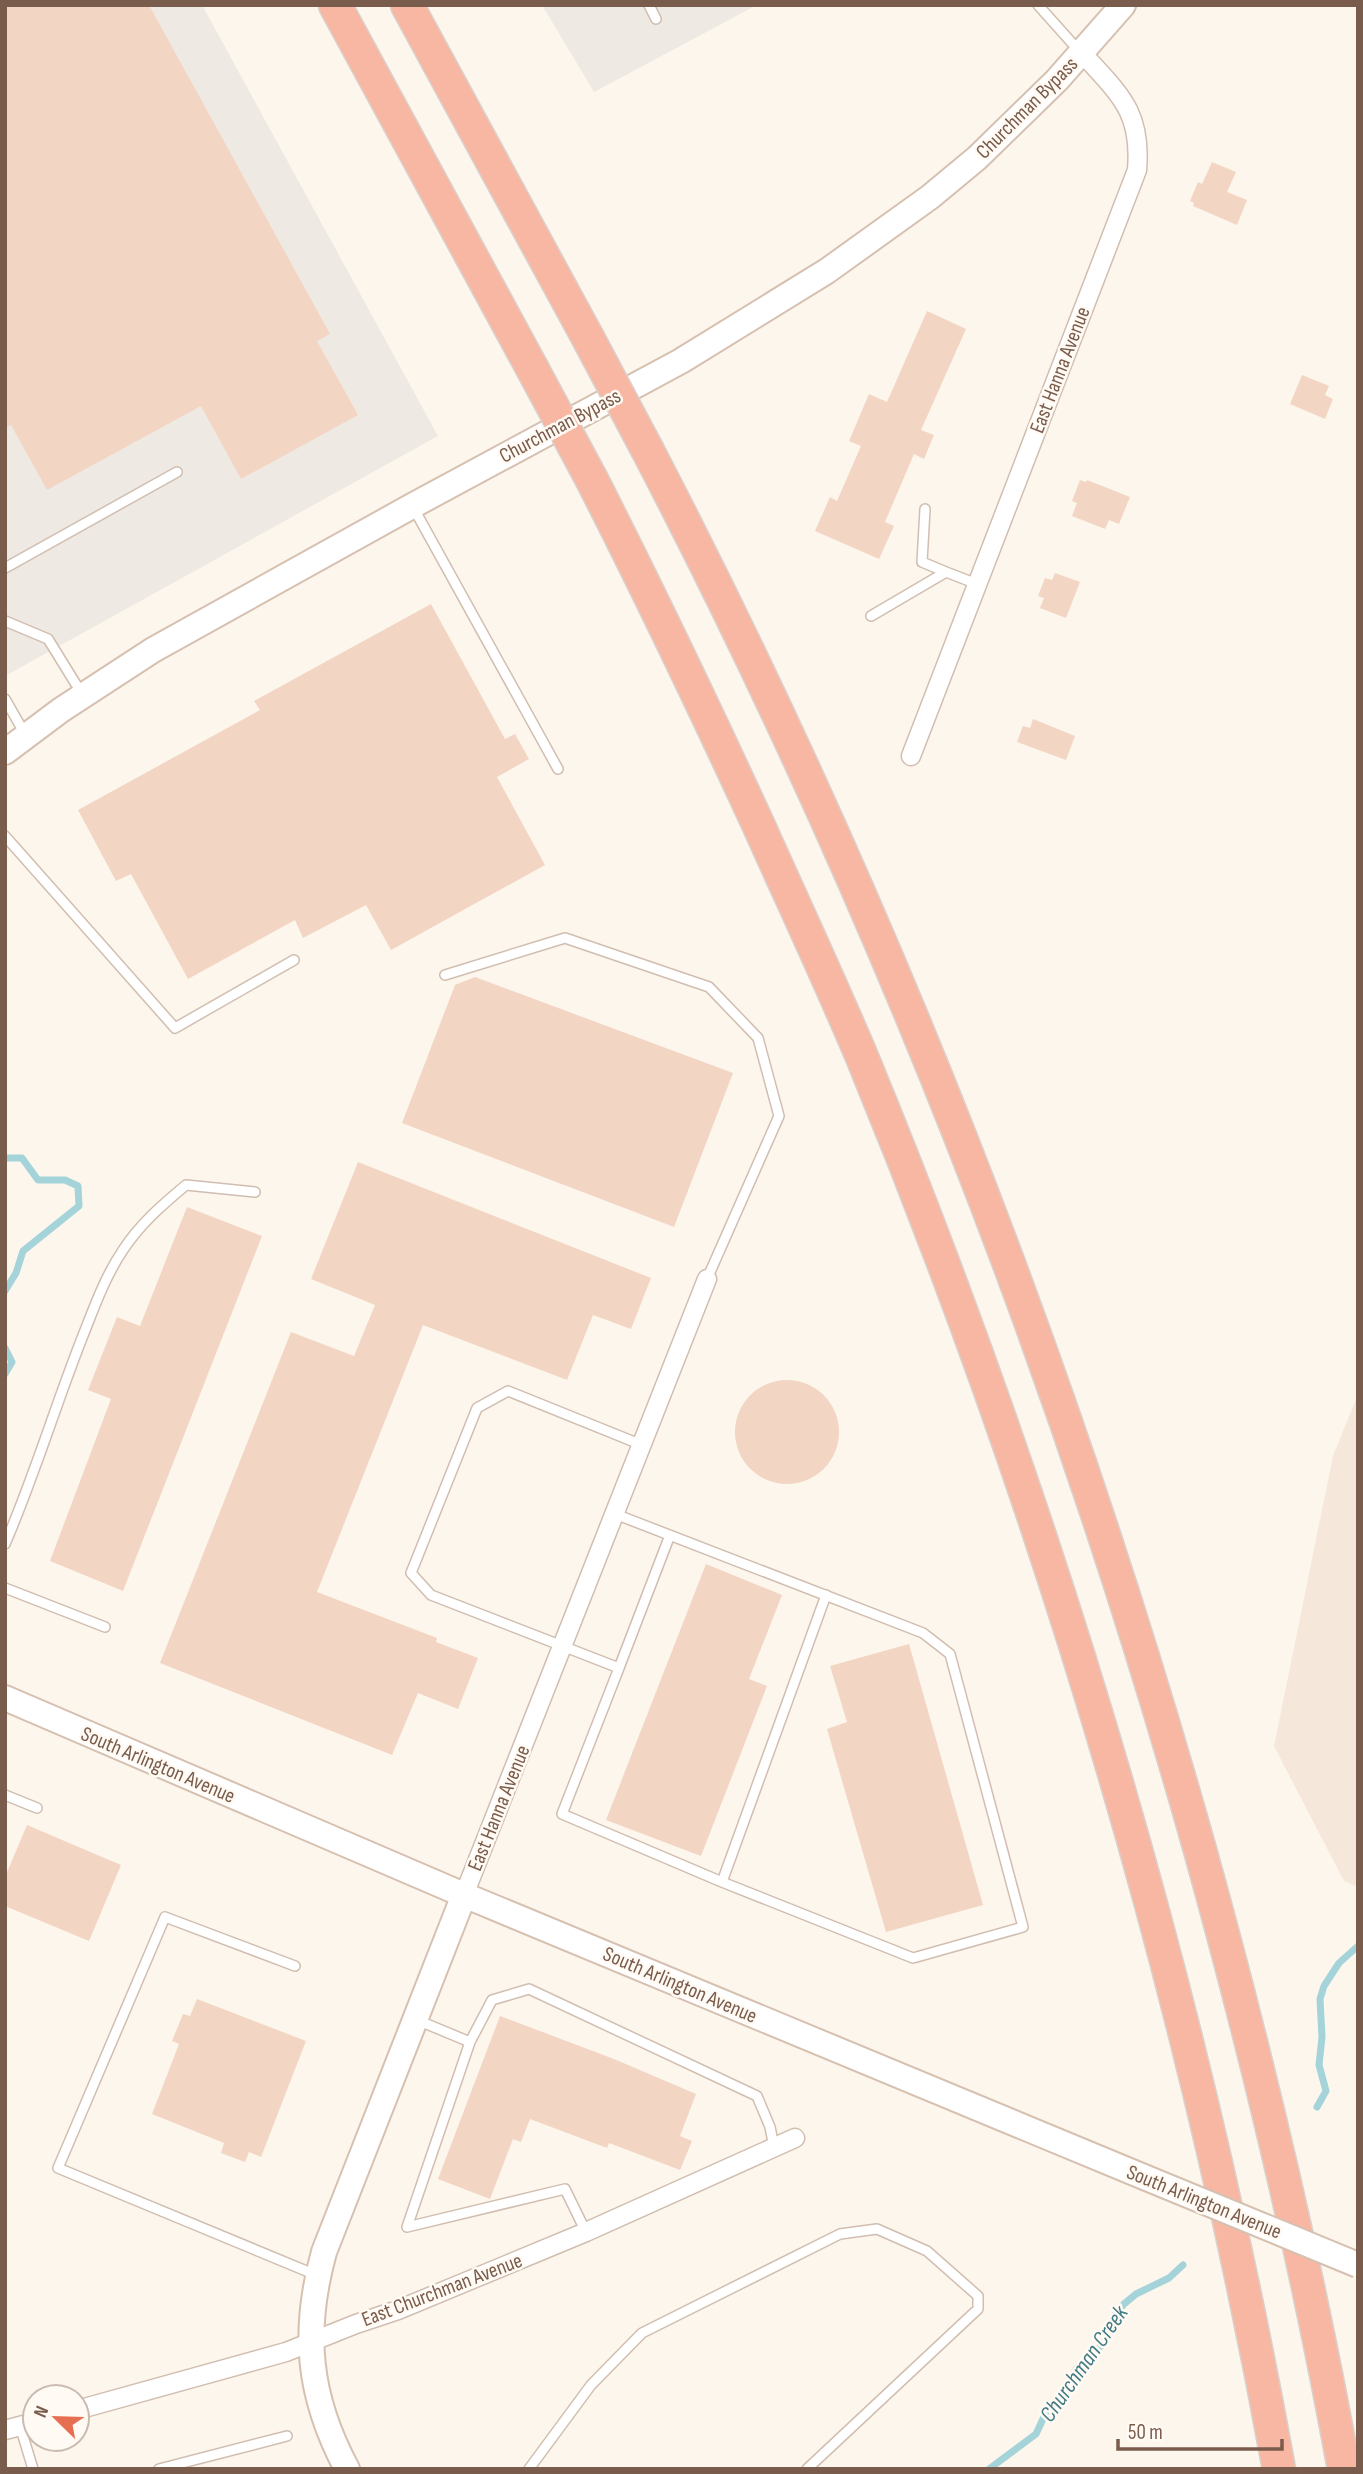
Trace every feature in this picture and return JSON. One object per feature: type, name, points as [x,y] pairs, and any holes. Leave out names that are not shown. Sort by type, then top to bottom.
[{"type":"highway","points":[[335,5],[592,480],[712,723],[860,1052],[910,1177],[1003,1432],[1085,1679],[1157,1930],[1221,2186],[1250,2316],[1279,2469]]},
{"type":"highway","points":[[407,5],[648,451],[773,701],[911,1014],[968,1152],[1101,1522],[1182,1788],[1253,2048],[1310,2294],[1344,2469]]},
{"type":"street","points":[[1082,53],[1123,5]]},
{"type":"street","name":"Churchman Bypass","points":[[5,752],[153,650],[681,360],[774,306],[930,197],[1031,107],[1082,53]]},
{"type":"street","name":"East Hanna Avenue","points":[[911,756],[1137,170],[1137,130],[1125,103],[1082,53]]},
{"type":"street","name":"East Hanna Avenue","points":[[347,2469],[330,2434],[317,2396],[310,2342],[312,2306],[324,2252],[707,1279]]},
{"type":"street","name":"South Arlington Avenue","points":[[5,1698],[464,1895],[1358,2265]]},
{"type":"street","name":"East Churchman Avenue","points":[[91,2406],[286,2352],[398,2310],[586,2232],[795,2138]]},
{"type":"lane","points":[[649,5],[656,19]]},
{"type":"lane","points":[[1038,5],[1082,53]]},
{"type":"lane","points":[[5,568],[177,472]]},
{"type":"lane","points":[[412,506],[558,769]]},
{"type":"lane","points":[[925,509],[922,562],[977,584]]},
{"type":"lane","points":[[871,616],[946,572]]},
{"type":"lane","points":[[5,621],[48,639],[83,696]]},
{"type":"lane","points":[[5,699],[26,736]]},
{"type":"lane","points":[[5,836],[175,1028],[295,960]]},
{"type":"lane","points":[[446,975],[565,938],[709,987],[758,1038],[779,1116],[707,1279]]},
{"type":"lane","points":[[5,1544],[29,1489],[70,1368],[121,1252],[152,1213],[186,1185],[255,1192]]},
{"type":"lane","points":[[619,1668],[430,1595],[411,1573],[477,1408],[508,1391],[642,1445]]},
{"type":"lane","points":[[615,1514],[670,1535],[826,1595],[923,1633],[950,1654],[1023,1927],[913,1958],[722,1882],[562,1814],[670,1535]]},
{"type":"lane","points":[[5,1588],[105,1627]]},
{"type":"lane","points":[[722,1882],[826,1595]]},
{"type":"lane","points":[[5,1795],[37,1808]]},
{"type":"lane","points":[[295,1966],[165,1917],[58,2168],[318,2276]]},
{"type":"lane","points":[[586,2232],[565,2189],[407,2227],[470,2042],[492,2000],[529,1990],[757,2096],[770,2127],[774,2147]]},
{"type":"lane","points":[[415,2019],[470,2042]]},
{"type":"lane","points":[[529,2469],[591,2385],[642,2333],[839,2234],[877,2229],[928,2251],[978,2296],[978,2309],[807,2469]]},
{"type":"lane","points":[[20,2426],[33,2469]]},
{"type":"lane","points":[[159,2469],[287,2436]]},
{"type":"shaded area","points":[[5,5],[202,5],[438,436],[5,676]]},
{"type":"shaded area","points":[[542,5],[757,5],[594,92]]},
{"type":"shaded area","points":[[1358,1394],[1358,1887],[1344,1881],[1274,1746],[1333,1456]]},
{"type":"building","points":[[5,5],[149,5],[330,334],[317,341],[358,415],[241,479],[201,406],[47,490],[11,425],[5,428]]},
{"type":"building","points":[[1212,162],[1236,172],[1227,192],[1247,200],[1237,225],[1193,206],[1194,203],[1190,201],[1198,182],[1202,184]]},
{"type":"building","points":[[927,311],[966,329],[921,430],[934,435],[924,459],[914,454],[885,522],[894,526],[879,559],[815,531],[830,497],[837,501],[861,446],[849,441],[869,394],[887,402]]},
{"type":"building","points":[[1302,375],[1329,386],[1325,395],[1333,399],[1325,419],[1290,404]]},
{"type":"building","points":[[1080,480],[1087,480],[1130,497],[1119,524],[1109,520],[1105,529],[1072,516],[1077,503],[1072,501]]},
{"type":"building","points":[[1055,573],[1080,582],[1066,618],[1040,608],[1044,598],[1038,596],[1045,578],[1052,580]]},
{"type":"building","points":[[431,604],[505,739],[515,734],[529,759],[497,777],[545,865],[391,950],[366,905],[303,938],[295,920],[188,979],[131,874],[116,881],[78,810],[260,710],[254,701]]},
{"type":"building","points":[[1033,719],[1075,736],[1066,760],[1017,742],[1023,726],[1030,728]]},
{"type":"building","points":[[475,977],[733,1073],[674,1227],[402,1123],[455,985]]},
{"type":"building","points":[[358,1162],[651,1278],[631,1329],[593,1315],[567,1380],[423,1325],[317,1592],[437,1638],[436,1642],[478,1658],[458,1709],[418,1693],[392,1755],[160,1663],[291,1332],[354,1356],[375,1305],[311,1279]]},
{"type":"building","points":[[187,1207],[262,1236],[123,1591],[50,1561],[111,1399],[88,1390],[117,1317],[140,1326]]},
{"type":"building","points":[[787,1380],[807,1384],[824,1395],[835,1412],[839,1432],[835,1452],[824,1469],[807,1480],[787,1484],[767,1480],[750,1469],[739,1452],[735,1432],[739,1412],[750,1395],[767,1384]]},
{"type":"building","points":[[706,1564],[782,1595],[749,1679],[767,1686],[701,1856],[606,1820]]},
{"type":"building","points":[[909,1644],[983,1905],[886,1932],[827,1729],[847,1722],[830,1666]]},
{"type":"building","points":[[27,1825],[121,1865],[89,1941],[5,1906],[5,1877]]},
{"type":"building","points":[[197,1999],[306,2041],[261,2157],[249,2152],[245,2162],[221,2153],[224,2143],[152,2114],[179,2044],[172,2041],[183,2014],[190,2016]]},
{"type":"building","points":[[500,2016],[614,2059],[696,2094],[680,2136],[692,2141],[680,2170],[609,2143],[607,2148],[530,2119],[521,2142],[513,2139],[490,2199],[438,2179]]},
{"type":"waterway","points":[[5,1158],[22,1158],[38,1180],[65,1180],[78,1186],[79,1206],[23,1251],[16,1273],[5,1291]]},
{"type":"waterway","points":[[5,1348],[12,1362],[5,1374]]},
{"type":"waterway","name":"Churchman Creek","points":[[1317,2107],[1326,2091],[1319,2065],[1322,2037],[1320,1999],[1324,1986],[1339,1963],[1358,1946]]},
{"type":"waterway","name":"Churchman Creek","points":[[989,2469],[1036,2434],[1048,2408],[1069,2386],[1076,2369],[1100,2347],[1111,2331],[1114,2316],[1124,2304],[1136,2294],[1169,2278],[1183,2265]]}]
